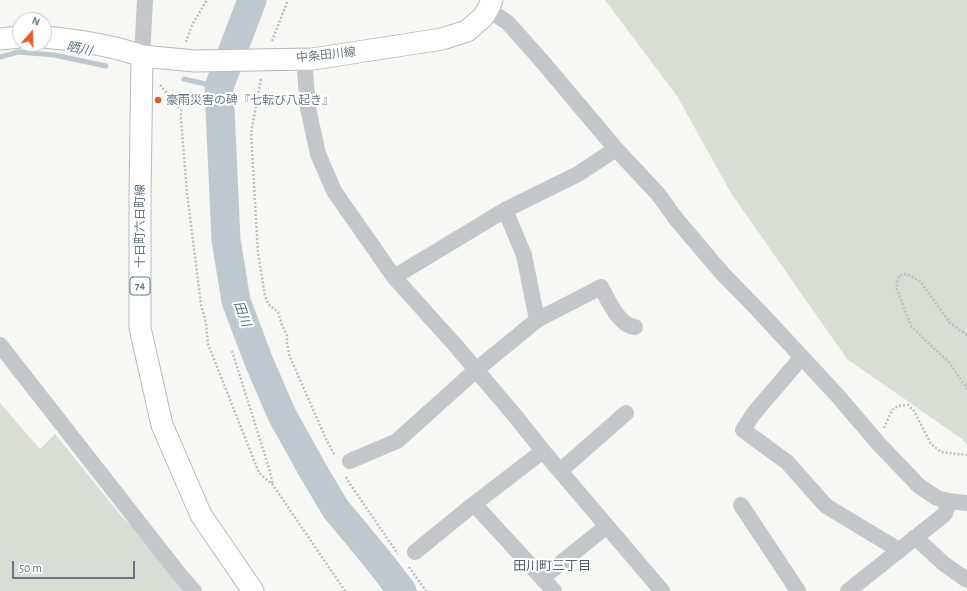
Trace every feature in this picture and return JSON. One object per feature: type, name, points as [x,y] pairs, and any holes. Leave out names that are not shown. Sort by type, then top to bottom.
[{"type":"main road","name":"中条田川線","points":[[142,56],[188,60],[314,59],[442,39],[467,31],[483,17],[490,4]]},
{"type":"main road","points":[[0,39],[12,38]]},
{"type":"main road","points":[[52,38],[123,49],[142,56]]},
{"type":"main road","name":"十日町六日町線","points":[[142,56],[140,328],[162,425],[201,515],[252,591]]},
{"type":"street","points":[[142,56],[145,0]]},
{"type":"street","points":[[490,4],[541,60],[616,149],[658,194],[677,220],[722,273],[802,357],[878,443],[919,486],[937,498],[967,504]]},
{"type":"street","points":[[304,59],[308,108],[318,154],[334,191],[394,276],[456,346],[662,591]]},
{"type":"street","points":[[394,276],[505,210],[578,174],[616,149]]},
{"type":"street","points":[[505,210],[524,255],[537,320]]},
{"type":"street","points":[[343,463],[397,442],[476,370],[537,320],[601,287],[618,317],[630,326],[635,327]]},
{"type":"street","points":[[0,345],[179,574],[194,591]]},
{"type":"street","points":[[802,357],[754,413],[743,430],[787,462],[826,506],[899,550]]},
{"type":"street","points":[[560,471],[626,412]]},
{"type":"street","points":[[408,559],[474,504],[543,451]]},
{"type":"street","points":[[851,590],[945,514],[949,501]]},
{"type":"street","points":[[474,504],[554,591]]},
{"type":"street","points":[[741,505],[798,591]]},
{"type":"street","points":[[542,578],[607,526]]},
{"type":"street","points":[[915,537],[944,564],[967,580]]},
{"type":"street","points":[[179,574],[182,591]]},
{"type":"path","points":[[188,60],[192,25],[207,0]]},
{"type":"path","points":[[288,0],[261,60],[257,97],[250,133],[258,253],[265,296],[268,304],[278,312],[287,335],[287,344],[290,357],[326,439],[343,463],[350,484],[408,559],[426,591]]},
{"type":"path","points":[[159,84],[181,110],[187,193],[208,344],[259,473],[273,485],[345,591]]},
{"type":"path","points":[[967,335],[950,323],[920,281],[906,274],[899,276],[896,287],[910,326],[949,362],[967,389]]},
{"type":"path","points":[[232,351],[273,485]]},
{"type":"path","points":[[878,443],[892,410],[898,406],[908,405],[914,411],[931,444],[941,452],[967,455]]},
{"type":"shaded area","points":[[605,0],[967,0],[967,445],[962,439],[847,359],[731,193],[677,96]]},
{"type":"shaded area","points":[[0,403],[40,449],[55,434],[122,517],[178,570],[194,591],[0,591]]},
{"type":"waterway","name":"田川","points":[[252,0],[219,87],[226,240],[236,301],[259,362],[282,415],[312,469],[335,508],[402,591]]},
{"type":"waterway","name":"晒川","points":[[0,57],[18,52],[54,55],[106,66]]},
{"type":"waterway","name":"晒川","points":[[184,79],[219,87]]},
{"type":"place","name":"豪雨災害の碑『七転び八起き』","points":[[158,100]]},
{"type":"district","name":"田川町三丁目","points":[[552,566]]}]
